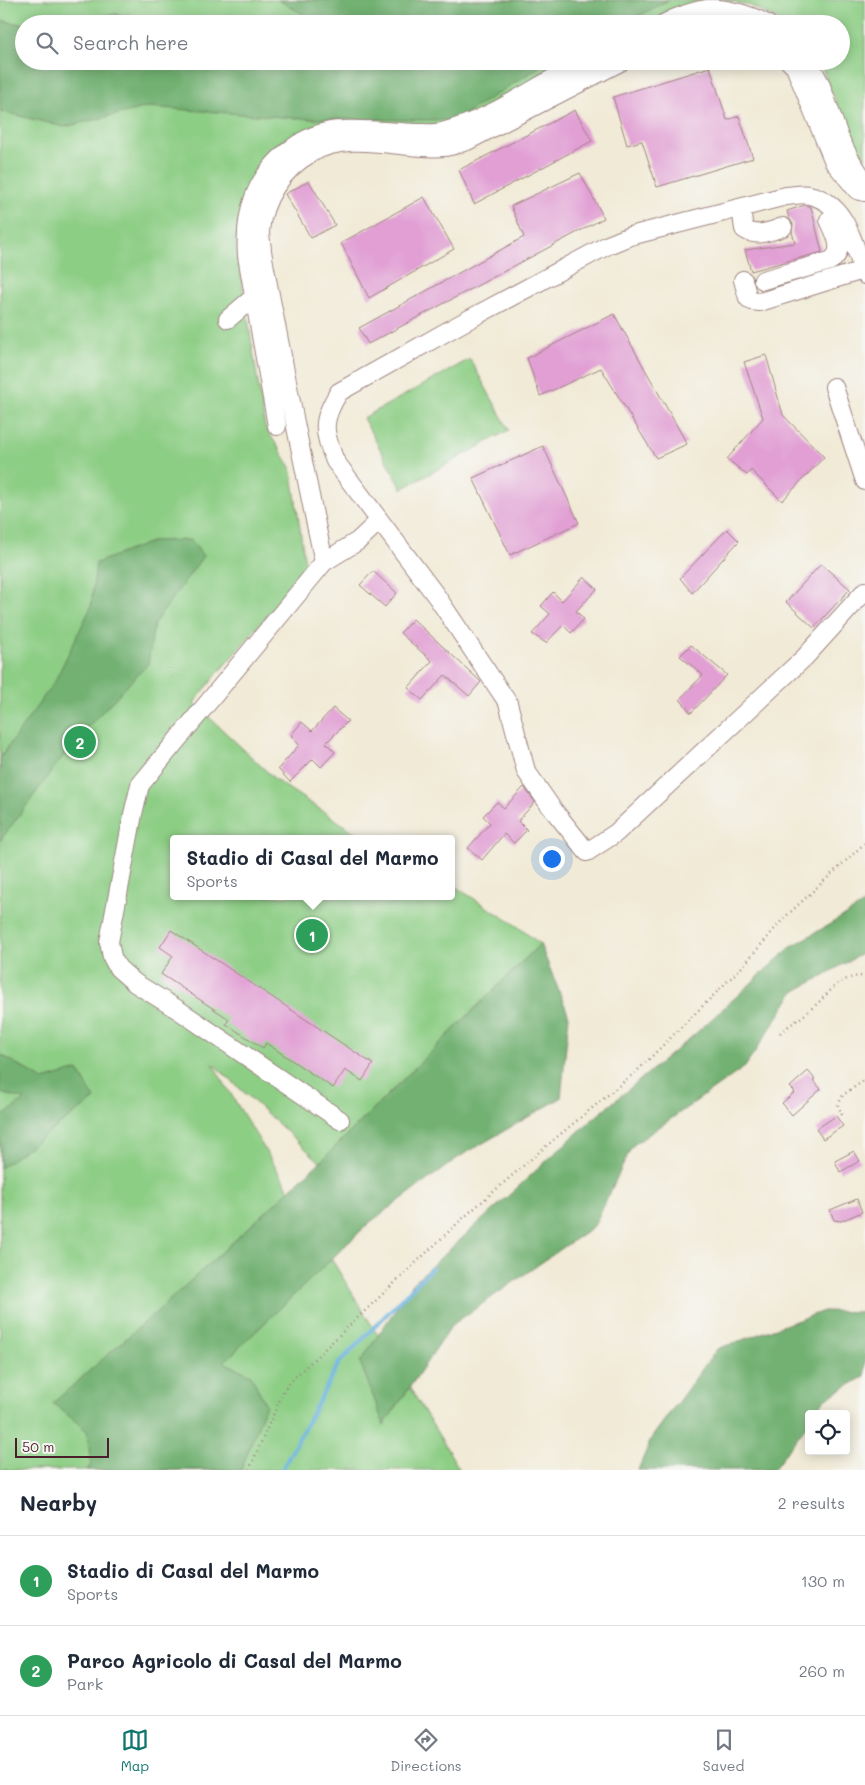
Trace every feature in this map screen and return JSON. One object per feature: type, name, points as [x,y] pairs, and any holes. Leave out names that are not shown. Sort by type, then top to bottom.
[{"type":"street","points":[[686,15],[709,9],[746,15]]},
{"type":"street","points":[[277,426],[247,256],[246,238],[248,217],[255,193],[266,173],[281,157],[300,142],[324,131],[439,133],[458,128],[502,108],[569,70]]},
{"type":"street","points":[[324,562],[287,386],[262,251],[260,232],[265,208],[275,185],[289,169],[312,153],[334,144],[356,140],[395,145],[446,147],[466,141],[604,70]]},
{"type":"street","points":[[796,70],[834,162],[857,190],[865,192]]},
{"type":"street","points":[[813,70],[820,83],[846,152],[865,182]]},
{"type":"street","points":[[743,280],[748,298],[752,301],[760,302],[864,272],[845,222],[836,209],[822,199],[807,194],[786,196],[630,236],[608,245],[462,323],[339,392],[328,409],[325,424],[326,438],[335,461],[437,597],[508,703],[526,771],[586,852],[616,833],[805,658],[865,590]]},
{"type":"street","points":[[741,208],[744,229],[749,232],[759,234],[784,227]]},
{"type":"street","points":[[763,280],[830,261],[834,258],[838,252],[838,239],[829,220]]},
{"type":"street","points":[[806,268],[812,286]]},
{"type":"street","points":[[228,319],[255,296]]},
{"type":"street","points":[[834,387],[865,482]]},
{"type":"street","points":[[340,1120],[180,1011],[135,983],[118,968],[112,957],[109,942],[140,785],[324,562],[358,541],[379,521]]},
{"type":"path","points":[[249,1470],[284,1390],[294,1378],[462,1219],[638,1070],[742,967],[784,918],[865,843]]},
{"type":"path","points":[[780,1032],[810,1011],[833,987],[848,977],[865,976]]},
{"type":"path","points":[[842,1115],[838,1104],[843,1095],[865,1080]]},
{"type":"green space","points":[[0,0],[713,0],[692,3],[665,15],[15,15],[15,70],[554,70],[455,124],[409,127],[319,124],[277,145],[262,161],[252,177],[239,217],[236,243],[265,427],[291,467],[306,570],[194,703],[277,781],[359,835],[170,835],[170,900],[455,900],[455,887],[517,926],[540,944],[320,1162],[212,1063],[460,1470],[0,1470]]},
{"type":"green space","points":[[278,0],[669,0],[640,15],[305,15]]},
{"type":"green space","points":[[713,0],[865,0],[865,159],[851,138],[823,70],[850,70],[850,15],[768,15],[751,6]]},
{"type":"green space","points":[[0,20],[15,23],[15,70],[535,70],[455,120],[309,119],[148,107],[64,127],[0,111]]},
{"type":"green space","points":[[470,359],[509,430],[402,489],[363,418]]},
{"type":"green space","points":[[191,540],[203,556],[154,624],[148,664],[76,739],[0,841],[0,758],[55,681],[91,607],[96,563],[154,541]]},
{"type":"green space","points":[[865,900],[865,952],[794,992],[745,1067],[632,1146],[594,1226],[452,1325],[384,1425],[360,1362],[414,1282],[587,1124],[694,1035],[791,947],[864,904]]},
{"type":"green space","points":[[540,944],[569,1016],[561,1098],[459,1157],[369,1223],[224,1362],[251,1375],[266,1405],[241,1470],[87,1470],[91,1464],[87,1431],[53,1403],[163,1306],[320,1162]]},
{"type":"green space","points":[[0,1054],[43,1080],[78,1070],[95,1099],[0,1168],[0,1118],[25,1099],[0,1093]]},
{"type":"green space","points":[[824,1311],[865,1312],[865,1376],[825,1399],[818,1410],[805,1410],[805,1427],[773,1470],[638,1470],[652,1437],[717,1349]]},
{"type":"building","points":[[700,70],[711,70],[727,120],[739,116],[753,158],[657,187],[642,141],[627,145],[613,97]]},
{"type":"building","points":[[575,110],[592,141],[474,204],[459,170]]},
{"type":"building","points":[[580,173],[604,218],[368,344],[359,328],[524,237],[511,206]]},
{"type":"building","points":[[309,181],[335,225],[311,238],[285,194]]},
{"type":"building","points":[[424,197],[454,249],[369,298],[341,243]]},
{"type":"building","points":[[805,205],[811,207],[822,252],[751,271],[745,250],[795,243],[792,232],[793,224],[787,211]]},
{"type":"building","points":[[614,314],[687,444],[656,458],[601,368],[540,396],[527,358]]},
{"type":"building","points":[[766,355],[783,415],[824,457],[782,501],[751,470],[747,475],[727,459],[763,418],[744,362]]},
{"type":"building","points":[[543,446],[579,523],[510,555],[473,478]]},
{"type":"building","points":[[727,529],[739,541],[692,593],[680,578]]},
{"type":"building","points":[[821,564],[850,589],[814,628],[786,602]]},
{"type":"building","points":[[373,571],[397,593],[385,607],[360,585]]},
{"type":"building","points":[[584,577],[597,589],[576,611],[584,619],[571,633],[563,625],[546,643],[532,634],[550,614],[541,606],[553,592],[562,601]]},
{"type":"building","points":[[413,619],[481,682],[469,696],[445,675],[422,700],[408,688],[432,661],[400,633]]},
{"type":"building","points":[[691,645],[727,675],[691,713],[680,699],[703,675],[680,656]]},
{"type":"building","points":[[333,708],[348,721],[326,743],[335,752],[321,767],[313,759],[290,782],[278,769],[299,745],[291,735],[302,722],[312,731]]},
{"type":"building","points":[[524,787],[535,802],[518,821],[527,830],[514,843],[504,834],[482,860],[468,848],[490,823],[483,816],[497,802],[504,808]]},
{"type":"building","points":[[171,930],[373,1064],[362,1081],[345,1070],[333,1088],[266,1043],[263,1048],[226,1024],[229,1019],[161,974],[173,956],[160,947]]},
{"type":"building","points":[[808,1071],[821,1089],[792,1115],[782,1103],[795,1092],[790,1087]]},
{"type":"building","points":[[836,1116],[843,1126],[823,1139],[816,1129]]},
{"type":"building","points":[[854,1151],[860,1161],[840,1172],[835,1161]]},
{"type":"building","points":[[857,1199],[862,1212],[841,1221],[834,1220],[830,1210]]},
{"type":"waterway","points":[[282,1470],[339,1363],[432,1268]]},
{"type":"place","name":"Parco Agricolo di Casal del Marmo","points":[[80,742]]},
{"type":"place","name":"Stadio di Casal del Marmo","points":[[312,935]]}]
